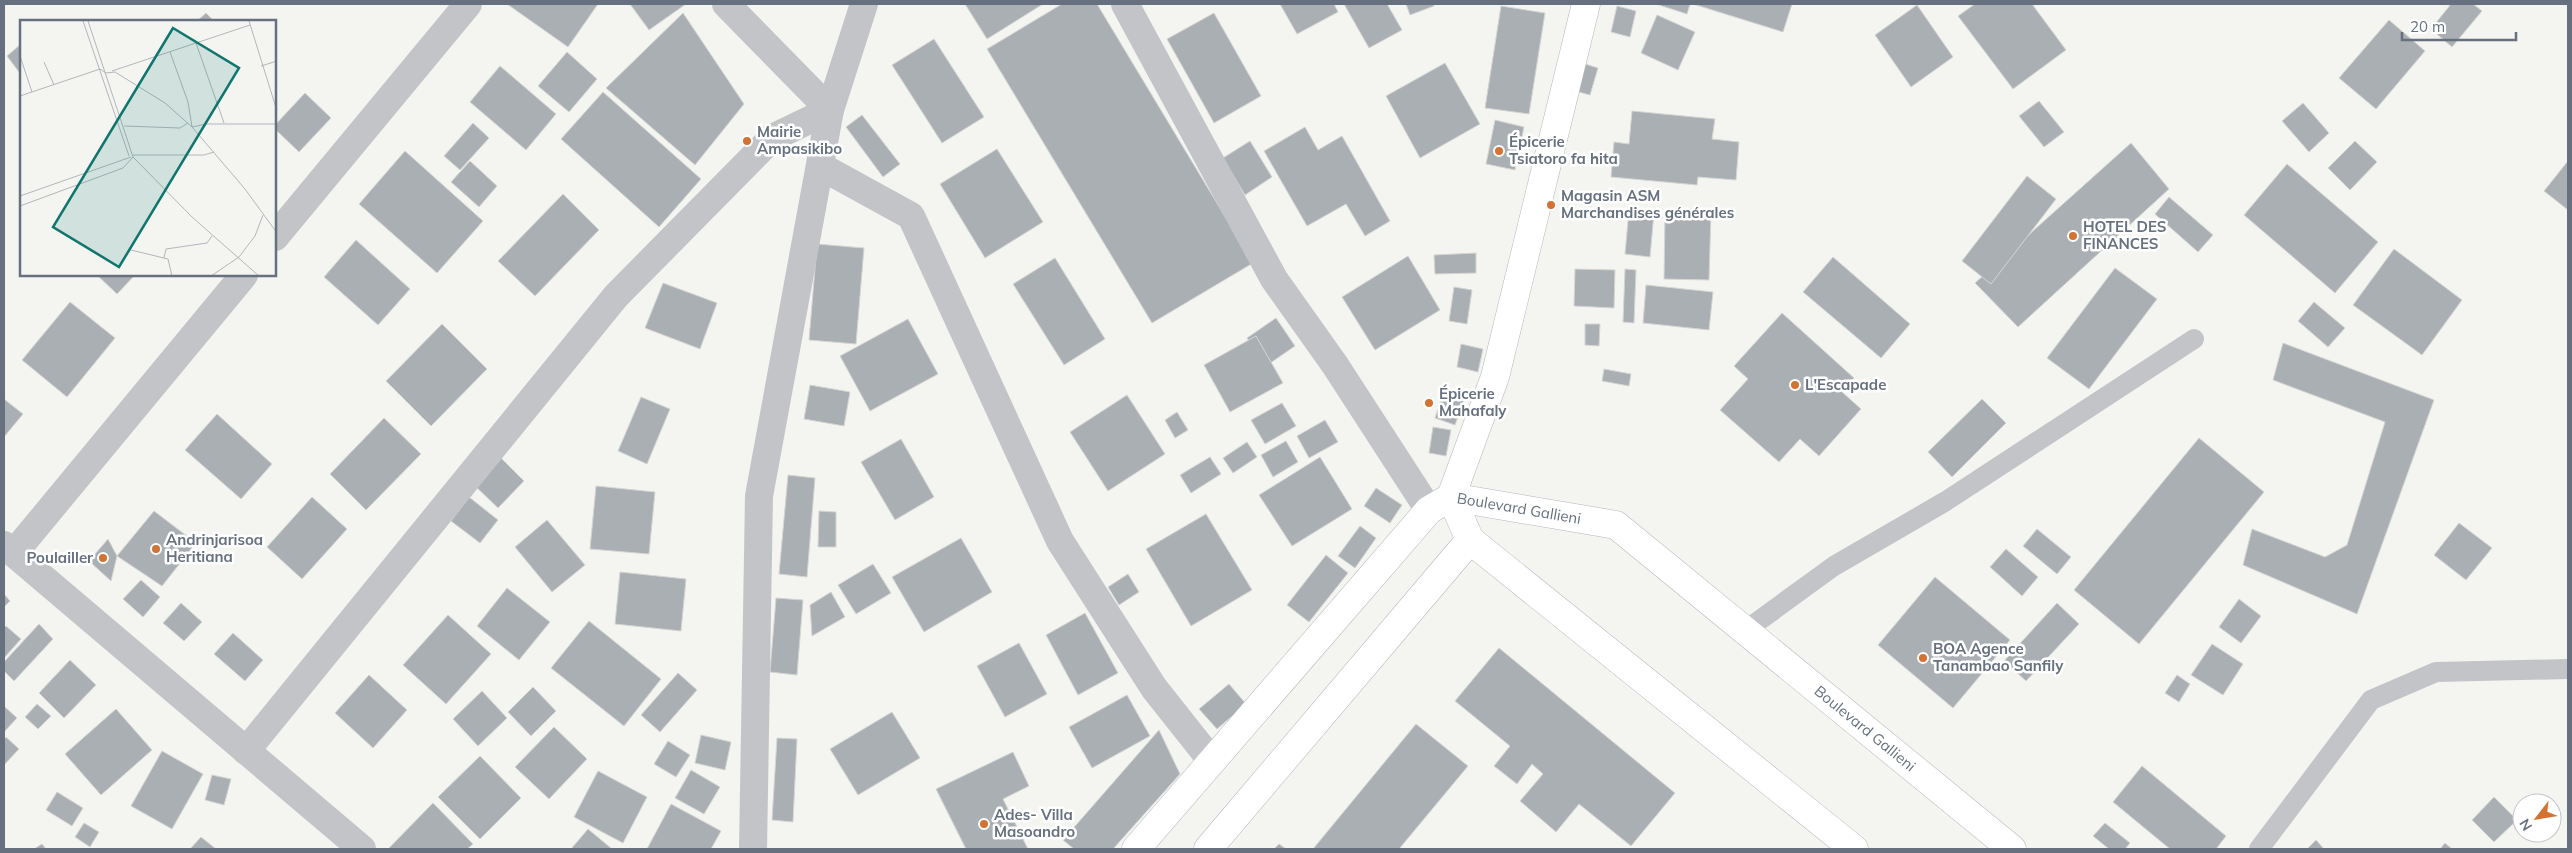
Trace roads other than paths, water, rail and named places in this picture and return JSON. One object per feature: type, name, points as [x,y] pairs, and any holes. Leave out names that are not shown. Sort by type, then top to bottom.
[{"type":"main road","points":[[1136,849],[1211,760],[1440,504],[1495,377],[1586,4]]},
{"type":"main road","name":"Boulevard Gallieni","points":[[1440,504],[1470,540],[1854,849]]},
{"type":"main road","name":"Boulevard Gallieni","points":[[1440,504],[1616,525],[2012,849]]},
{"type":"main road","points":[[1208,849],[1470,540]]},
{"type":"street","points":[[276,236],[468,4]]},
{"type":"street","points":[[726,4],[830,110]]},
{"type":"street","points":[[753,849],[759,496],[830,110],[864,4]]},
{"type":"street","points":[[1125,4],[1274,278],[1335,365],[1440,504]]},
{"type":"street","points":[[246,751],[616,296],[772,138],[830,110]]},
{"type":"street","points":[[820,166],[911,216],[1060,541],[1154,688],[1211,760]]},
{"type":"street","points":[[243,276],[9,549],[362,849]]},
{"type":"lane","points":[[1746,630],[1834,566],[1946,501],[2194,339]]},
{"type":"lane","points":[[2259,849],[2371,700],[2436,672],[2568,669]]},
{"type":"place","name":"Mairie Ampasikibo","points":[[747,141]]},
{"type":"place","name":"Épicerie Tsiatoro fa hita","points":[[1499,151]]},
{"type":"place","name":"Magasin ASM Marchandises générales","points":[[1551,205]]},
{"type":"place","name":"HOTEL DES FINANCES","points":[[2073,236]]},
{"type":"place","name":"L'Escapade","points":[[1795,385]]},
{"type":"place","name":"Épicerie Mahafaly","points":[[1429,403]]},
{"type":"place","name":"Andrinjarisoa Heritiana","points":[[156,549]]},
{"type":"place","name":"Poulailler","points":[[103,558]]},
{"type":"place","name":"BOA Agence Tanambao Sanfily","points":[[1923,658]]},
{"type":"place","name":"Ades- Villa Masoandro","points":[[984,824]]}]
